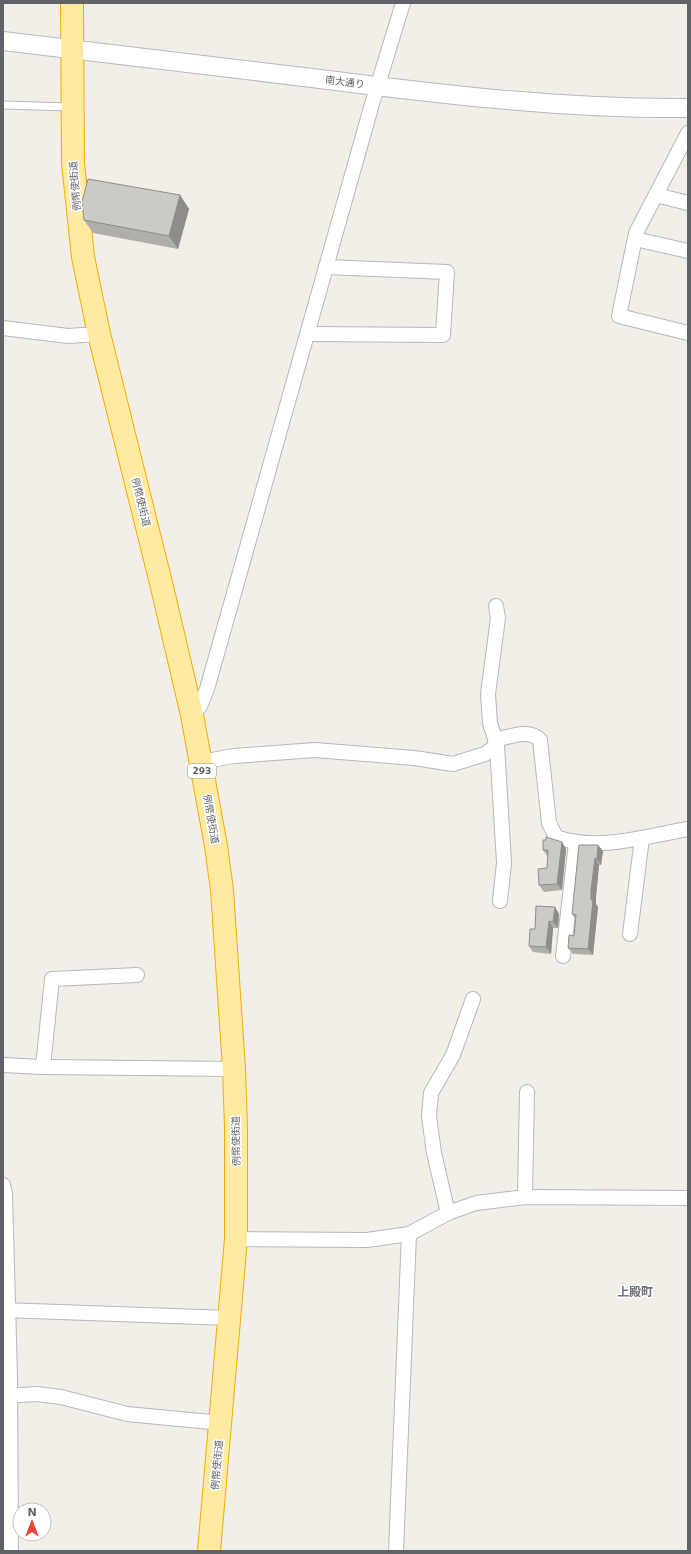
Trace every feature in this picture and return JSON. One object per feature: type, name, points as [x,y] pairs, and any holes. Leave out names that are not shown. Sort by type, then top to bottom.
[{"type":"highway","name":"例幣使街道","points":[[72,3],[73,164],[83,257],[98,334],[162,587],[192,715],[216,846],[222,890],[234,1069],[236,1127],[236,1239],[209,1551]]},
{"type":"street","points":[[192,715],[200,706],[207,689],[326,266],[403,3]]},
{"type":"street","name":"南大通り","points":[[3,41],[73,48],[378,86],[558,105],[617,108],[688,108]]},
{"type":"street","points":[[688,133],[635,239],[619,316],[688,333]]},
{"type":"street","points":[[656,195],[688,203]]},
{"type":"street","points":[[635,239],[688,251]]},
{"type":"street","points":[[308,334],[443,335],[447,272],[326,266]]},
{"type":"street","points":[[3,328],[68,336],[98,334]]},
{"type":"street","points":[[496,606],[498,618],[488,694],[490,723],[496,743],[504,862],[500,902]]},
{"type":"street","points":[[201,762],[234,756],[316,750],[414,758],[453,764],[485,754],[496,743],[526,734],[532,735],[540,740],[550,829],[556,837],[576,843],[642,838],[688,829]]},
{"type":"street","points":[[630,934],[642,838]]},
{"type":"street","points":[[563,956],[576,843]]},
{"type":"street","points":[[43,1067],[52,979],[136,975]]},
{"type":"street","points":[[448,1213],[433,1145],[429,1116],[431,1093],[453,1055],[473,999]]},
{"type":"street","points":[[3,1066],[234,1069]]},
{"type":"street","points":[[525,1197],[526,1092]]},
{"type":"street","points":[[4,1190],[6,1396],[11,1551]]},
{"type":"street","points":[[236,1239],[367,1240],[409,1234],[448,1213],[476,1203],[525,1197],[688,1198]]},
{"type":"street","points":[[396,1551],[409,1234]]},
{"type":"street","points":[[5,1310],[230,1318]]},
{"type":"street","points":[[6,1396],[37,1394],[61,1397],[127,1414],[221,1423]]},
{"type":"lane","points":[[3,105],[72,107]]},
{"type":"building","points":[[88,179],[180,195],[169,236],[84,220],[82,202]]},
{"type":"building","points":[[546,837],[562,842],[557,884],[539,885],[538,869],[547,868],[548,850],[543,850],[543,840],[546,840]]},
{"type":"building","points":[[579,845],[598,845],[591,890],[591,900],[593,900],[588,949],[568,948],[569,935],[574,936],[576,915],[572,914]]},
{"type":"building","points":[[536,906],[555,907],[553,922],[549,921],[546,947],[529,946],[530,929],[535,929]]},
{"type":"district","name":"上殿町","points":[[635,1292]]}]
